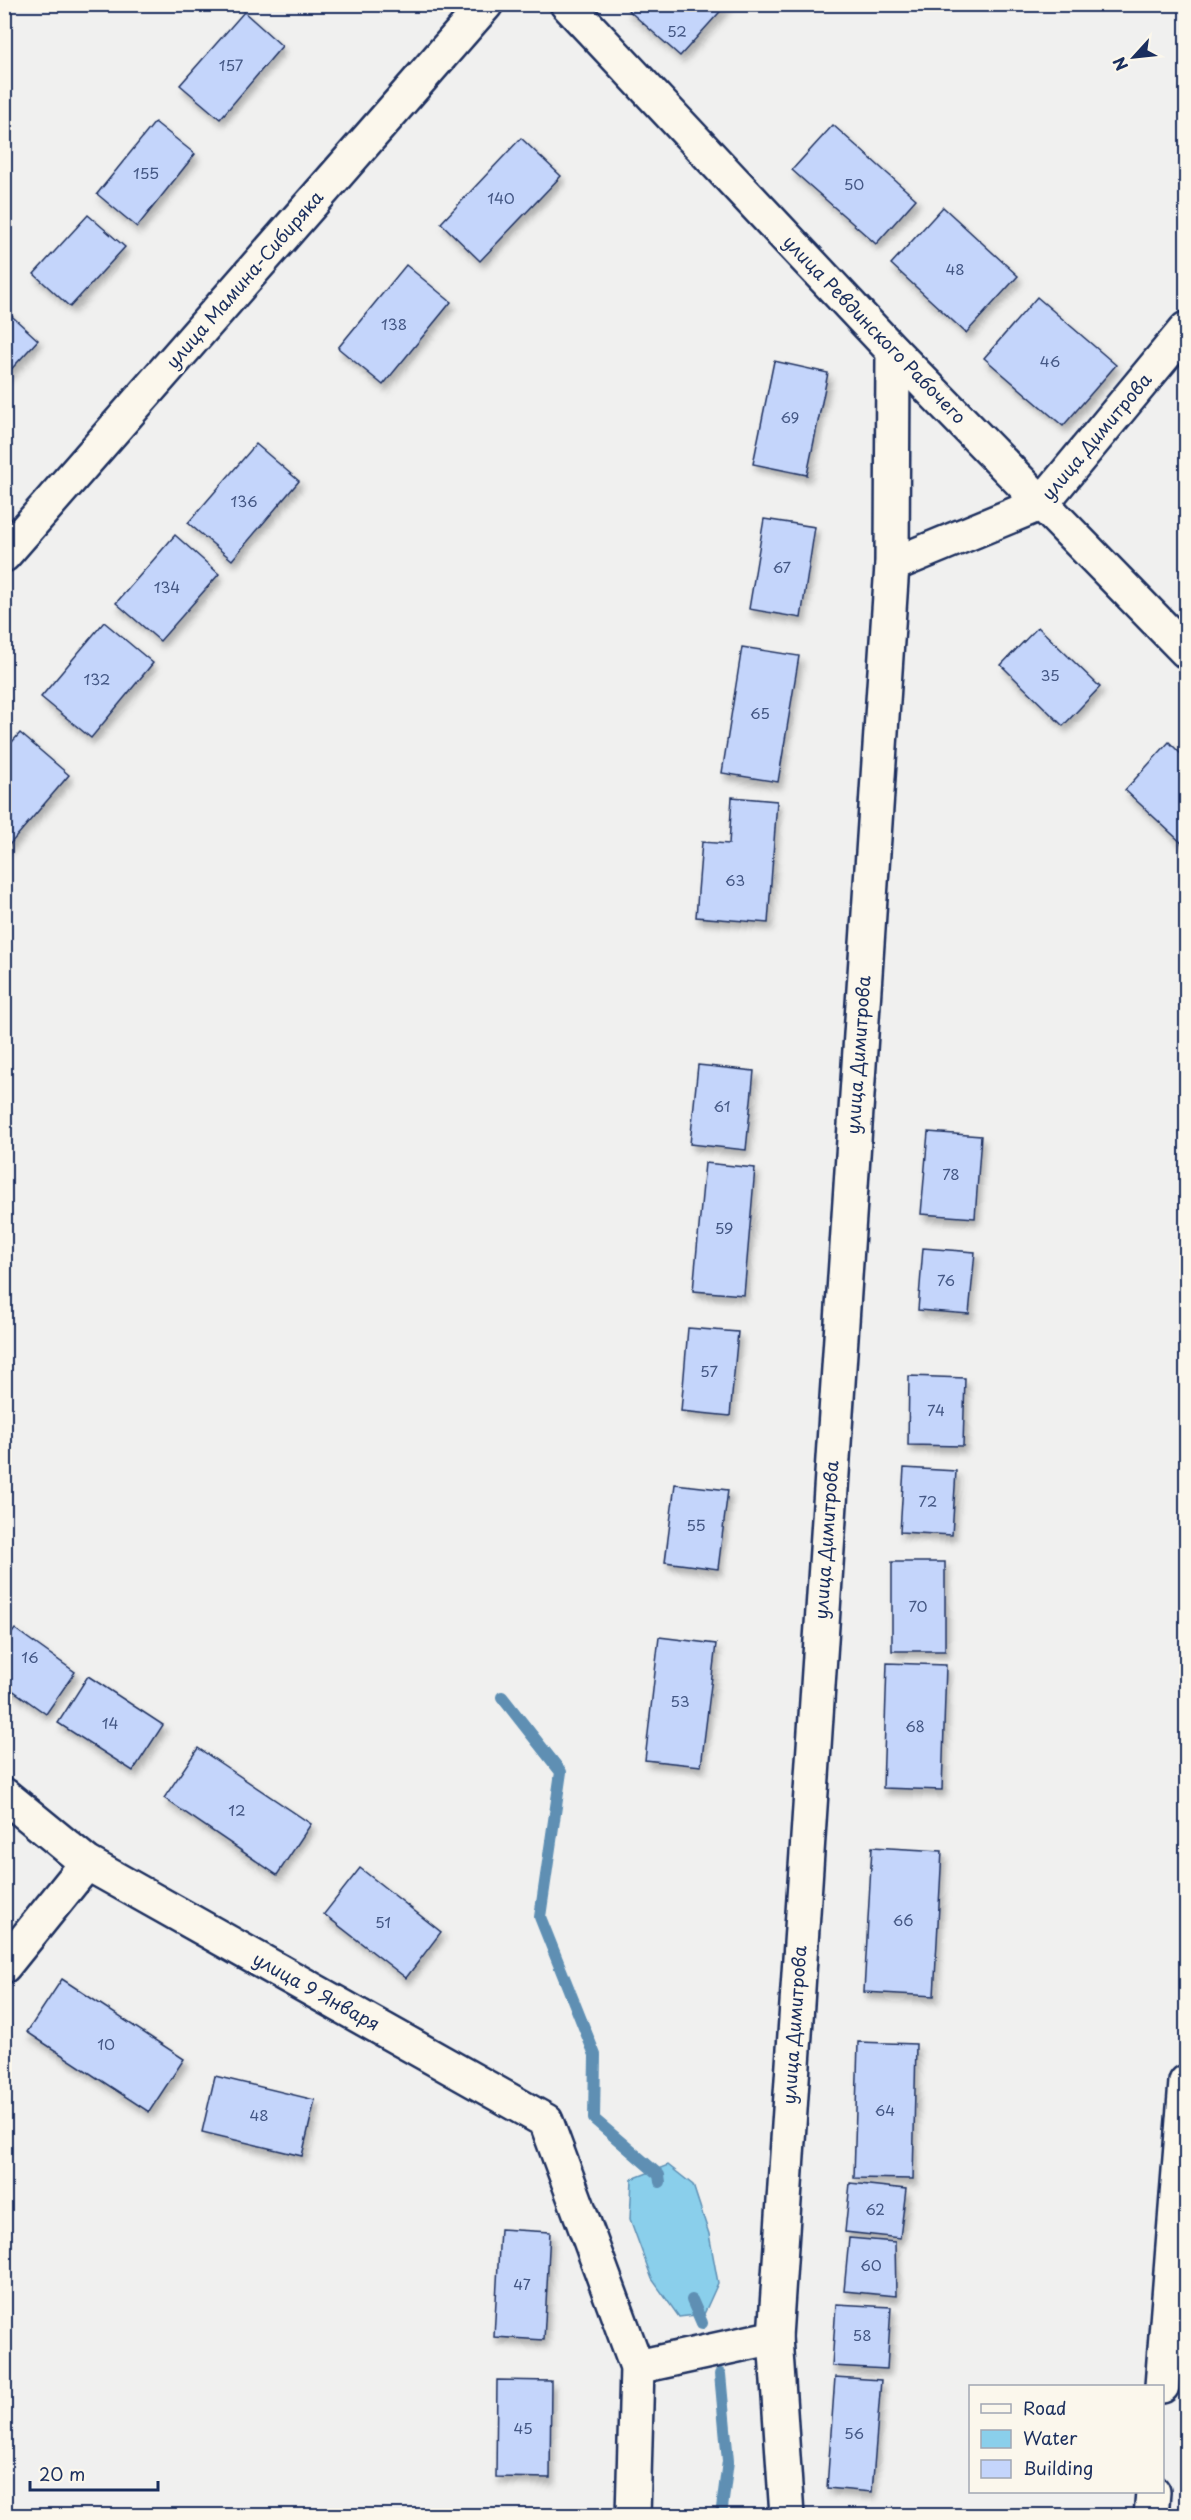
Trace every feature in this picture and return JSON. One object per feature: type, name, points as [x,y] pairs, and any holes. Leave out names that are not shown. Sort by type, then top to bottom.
[{"type":"street","name":"улица Мамина-Сибиряка","points":[[4,555],[486,4]]},
{"type":"street","name":"улица Ревдинского Рабочего","points":[[567,4],[893,351],[1186,651]]},
{"type":"street","name":"улица Димитрова","points":[[892,565],[1042,503],[1186,329]]},
{"type":"street","name":"улица Димитрова","points":[[787,2516],[775,2337],[892,565],[893,351]]},
{"type":"street","name":"улица 9 Января","points":[[4,1795],[87,1863],[546,2121],[637,2367]]},
{"type":"street","points":[[4,1966],[87,1863]]},
{"type":"street","points":[[1162,2385],[1186,2082]]},
{"type":"street","points":[[633,2516],[637,2367],[775,2337]]},
{"type":"street","points":[[1151,2516],[1153,2493]]},
{"type":"water","points":[[668,2165],[693,2185],[709,2234],[718,2283],[704,2314],[679,2317],[652,2279],[630,2219],[632,2179]]},
{"type":"building","points":[[631,4],[727,4],[680,56],[627,9]]},
{"type":"building","points":[[244,12],[282,46],[220,119],[180,85]]},
{"type":"building","points":[[155,122],[195,154],[137,227],[97,194]]},
{"type":"building","points":[[833,125],[916,199],[876,244],[792,170]]},
{"type":"building","points":[[521,138],[561,176],[480,261],[441,223]]},
{"type":"building","points":[[943,207],[1018,276],[966,333],[891,264]]},
{"type":"building","points":[[88,215],[125,247],[70,307],[34,274]]},
{"type":"building","points":[[406,265],[451,302],[383,385],[338,348]]},
{"type":"building","points":[[1037,297],[1116,365],[1063,426],[984,358]]},
{"type":"building","points":[[4,309],[38,340],[4,377]]},
{"type":"building","points":[[774,361],[828,373],[807,475],[753,464]]},
{"type":"building","points":[[256,444],[299,481],[232,560],[188,523]]},
{"type":"building","points":[[764,519],[815,527],[801,618],[749,609]]},
{"type":"building","points":[[175,535],[219,574],[160,641],[116,603]]},
{"type":"building","points":[[104,622],[153,663],[91,738],[41,697]]},
{"type":"building","points":[[1038,627],[1100,687],[1063,726],[1001,665]]},
{"type":"building","points":[[742,647],[799,656],[778,782],[722,773]]},
{"type":"building","points":[[20,733],[69,775],[4,851],[4,751]]},
{"type":"building","points":[[1169,742],[1186,759],[1186,847],[1125,790]]},
{"type":"building","points":[[732,797],[777,801],[768,923],[696,917],[702,842],[729,844]]},
{"type":"building","points":[[698,1065],[754,1071],[746,1150],[690,1144]]},
{"type":"building","points":[[928,1132],[981,1136],[975,1218],[921,1214]]},
{"type":"building","points":[[705,1163],[755,1168],[744,1295],[693,1291]]},
{"type":"building","points":[[923,1248],[975,1252],[969,1314],[918,1310]]},
{"type":"building","points":[[688,1328],[738,1332],[730,1416],[681,1411]]},
{"type":"building","points":[[909,1376],[965,1378],[963,1446],[908,1445]]},
{"type":"building","points":[[904,1468],[956,1471],[952,1535],[900,1532]]},
{"type":"building","points":[[675,1484],[728,1490],[718,1569],[665,1562]]},
{"type":"building","points":[[892,1562],[945,1562],[945,1651],[892,1651]]},
{"type":"building","points":[[15,1629],[75,1672],[46,1714],[4,1684],[4,1644]]},
{"type":"building","points":[[659,1637],[716,1644],[701,1766],[645,1760]]},
{"type":"building","points":[[887,1663],[946,1665],[942,1790],[883,1788]]},
{"type":"building","points":[[88,1676],[163,1725],[133,1771],[58,1723]]},
{"type":"building","points":[[198,1748],[311,1824],[277,1875],[164,1798]]},
{"type":"building","points":[[872,1847],[942,1851],[934,1996],[864,1992]]},
{"type":"building","points":[[360,1868],[441,1932],[406,1978],[324,1914]]},
{"type":"building","points":[[62,1979],[184,2059],[149,2112],[27,2032]]},
{"type":"building","points":[[858,2042],[916,2044],[913,2179],[854,2178]]},
{"type":"building","points":[[215,2076],[315,2100],[302,2156],[202,2132]]},
{"type":"building","points":[[850,2183],[906,2189],[900,2238],[845,2232]]},
{"type":"building","points":[[500,2229],[550,2232],[544,2340],[494,2337]]},
{"type":"building","points":[[849,2238],[895,2242],[896,2296],[844,2291]]},
{"type":"building","points":[[836,2304],[891,2307],[887,2369],[832,2366]]},
{"type":"building","points":[[835,2377],[881,2380],[872,2492],[827,2488]]},
{"type":"building","points":[[497,2380],[551,2381],[550,2478],[496,2477]]},
{"type":"waterway","points":[[502,1697],[561,1772],[540,1917],[595,2055],[594,2119],[659,2175],[660,2182]]},
{"type":"waterway","points":[[692,2300],[702,2323]]},
{"type":"waterway","points":[[720,2374],[728,2461],[721,2516]]}]
